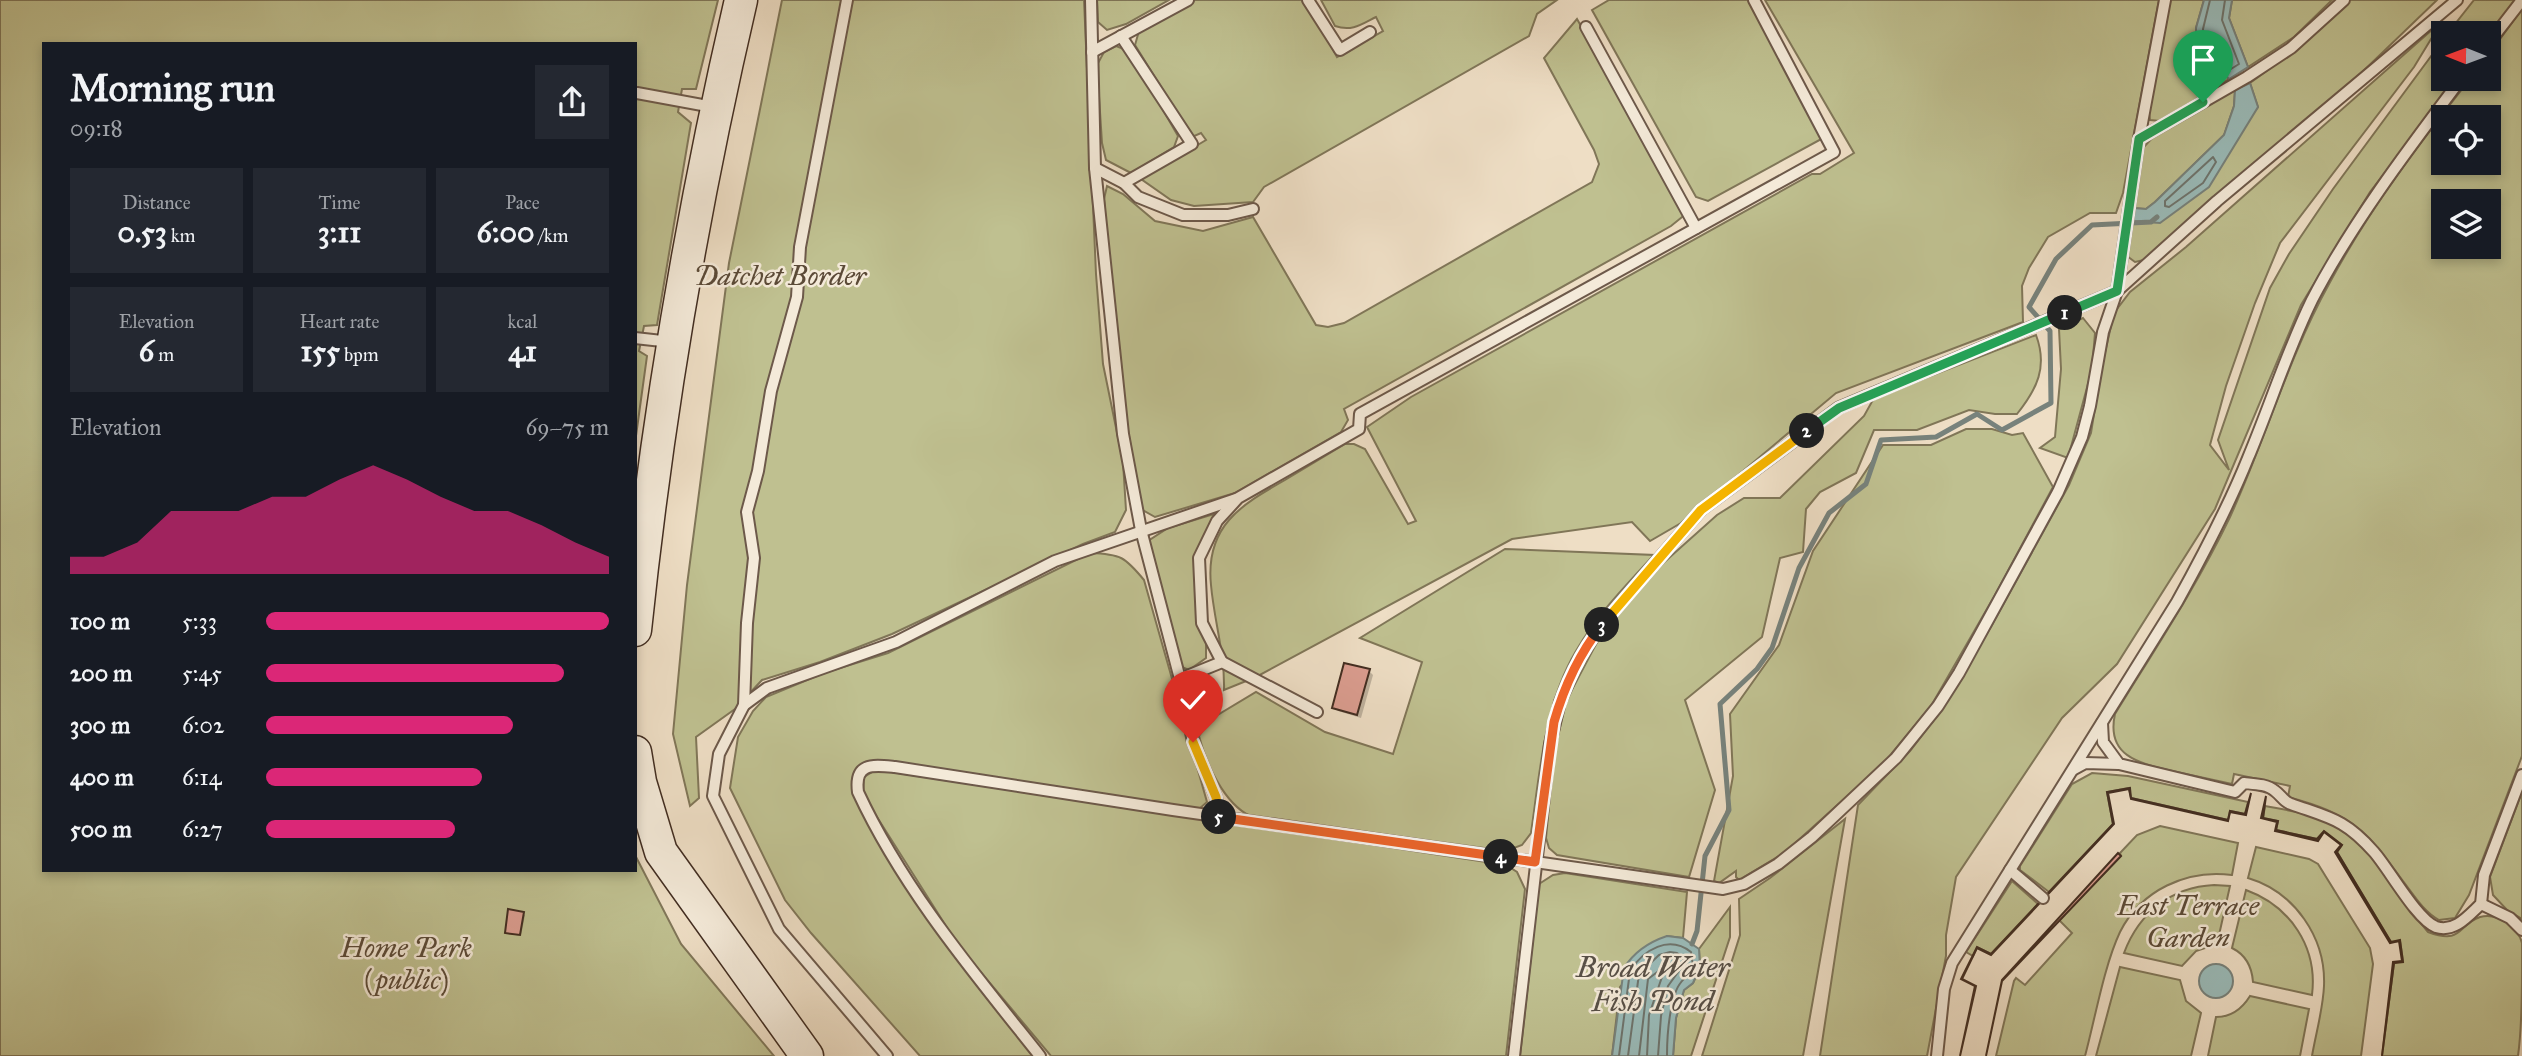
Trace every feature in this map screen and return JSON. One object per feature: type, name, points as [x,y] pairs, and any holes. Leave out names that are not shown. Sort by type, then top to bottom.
[{"type":"main road","points":[[637,599],[674,343],[716,107],[741,0]]},
{"type":"main road","points":[[637,764],[661,852],[807,1056]]},
{"type":"lane","points":[[847,0],[800,247],[797,297],[771,391],[758,471],[747,512],[754,558],[747,623],[744,705],[719,754],[713,796],[779,929],[887,1056]]},
{"type":"lane","points":[[1091,0],[1095,168],[1124,434],[1141,530],[1180,679],[1193,742],[1216,797],[1219,817]]},
{"type":"lane","points":[[1093,52],[1188,0]]},
{"type":"lane","points":[[1308,0],[1340,50],[1370,32]]},
{"type":"lane","points":[[744,705],[767,688],[895,642],[1055,562],[1238,498],[1359,429],[1360,414],[1834,152],[1754,0]]},
{"type":"lane","points":[[1040,1056],[912,887],[858,792],[858,776],[862,769],[876,765],[895,767],[1219,817],[1731,889],[1778,864],[1804,844],[1896,758],[1938,706],[1958,673],[2059,492],[2071,465],[2090,406],[2103,332],[2117,291],[2139,139],[2165,0]]},
{"type":"lane","points":[[2139,139],[2247,77],[2291,48],[2344,0]]},
{"type":"lane","points":[[1514,1056],[1550,744],[1560,702],[1572,672],[1600,628],[1701,510],[1839,408],[2117,291],[2217,201],[2457,0]]},
{"type":"lane","points":[[2501,27],[2522,0]]},
{"type":"lane","points":[[1586,27],[1696,228]]},
{"type":"lane","points":[[1121,36],[1192,144],[1124,183]]},
{"type":"lane","points":[[1937,1056],[1944,989],[1952,963],[2177,602],[2226,511],[2297,336],[2328,272],[2375,198],[2452,91]]},
{"type":"lane","points":[[637,93],[716,107]]},
{"type":"lane","points":[[1095,168],[1124,183],[1138,197],[1183,215],[1228,215],[1253,209]]},
{"type":"lane","points":[[637,338],[674,343]]},
{"type":"lane","points":[[1238,498],[1217,521],[1199,558],[1202,623],[1222,662],[1317,712]]},
{"type":"lane","points":[[1180,679],[1222,662]]},
{"type":"lane","points":[[2102,723],[2104,742],[2119,764]]},
{"type":"lane","points":[[2073,769],[2085,763],[2119,764],[2235,792],[2244,782],[2274,790],[2290,804],[2333,817],[2347,827],[2368,845],[2416,909],[2436,927],[2451,928],[2459,925],[2481,904],[2484,875],[2522,775]]},
{"type":"lane","points":[[2010,870],[2043,898]]},
{"type":"lane","points":[[2481,904],[2510,918],[2522,930]]},
{"type":"green space","name":"Home Park (public)","points":[[0,0],[718,0],[696,89],[682,89],[678,112],[691,123],[657,325],[644,326],[639,351],[647,356],[637,428],[637,42],[42,42],[42,872],[637,872],[637,859],[681,944],[774,1056],[0,1056]]},
{"type":"green space","name":"Datchet Border","points":[[782,0],[1084,0],[1096,274],[1103,364],[1123,462],[1126,510],[1115,532],[1083,544],[892,634],[820,662],[762,680],[735,709],[696,737],[699,798],[690,806],[673,734],[687,585],[729,263]]},
{"type":"green space","points":[[1097,0],[1169,0],[1126,24],[1107,30],[1098,22]]},
{"type":"green space","points":[[1193,0],[1307,0],[1337,57],[1383,31],[1376,17],[1352,28],[1335,26],[1321,0],[1557,0],[1537,14],[1529,36],[1264,187],[1253,202],[1194,206],[1171,200],[1141,179],[1206,140],[1201,133],[1192,137],[1135,45],[1139,31]]},
{"type":"green space","points":[[1609,0],[1753,0],[1825,137],[1708,201],[1696,197],[1592,10]]},
{"type":"green space","points":[[1765,0],[2159,0],[2123,193],[2116,213],[2090,213],[2048,237],[2029,268],[2022,286],[2023,322],[1836,393],[1681,523],[1650,541],[1632,522],[1512,539],[1256,677],[1224,690],[1211,565],[1220,532],[1241,509],[1269,489],[1345,444],[1354,444],[1365,449],[1408,524],[1416,521],[1367,427],[1411,397],[1854,153]]},
{"type":"green space","points":[[2168,0],[2204,0],[2196,28],[2196,47],[2229,79],[2160,121],[2150,120],[2148,106]]},
{"type":"green space","points":[[2232,0],[2332,0],[2294,37],[2248,67],[2229,18]]},
{"type":"green space","points":[[2349,0],[2437,0],[2356,78],[2144,260],[2135,262],[2127,256],[2131,221],[2160,222],[2258,107],[2250,83],[2297,49]]},
{"type":"green space","points":[[2474,0],[2517,0],[2501,21],[2457,21]]},
{"type":"green space","points":[[2522,9],[2522,756],[2469,895],[2455,918],[2439,920],[2419,902],[2367,836],[2342,817],[2288,797],[2290,786],[2234,774],[2232,784],[2152,766],[2130,757],[2122,750],[2113,729],[2115,714],[2190,593],[2217,543],[2314,312],[2377,204],[2431,129],[2431,175],[2501,175],[2501,105],[2449,105],[2460,91],[2501,91],[2501,38]]},
{"type":"green space","points":[[1577,19],[1687,213],[1671,226],[1344,409],[1348,420],[1341,432],[1235,493],[1155,517],[1141,509],[1115,351],[1104,199],[1107,186],[1123,194],[1155,221],[1203,231],[1253,217],[1316,325],[1328,327],[1344,323],[1592,182],[1599,164],[1594,150],[1544,58]]},
{"type":"green space","points":[[2431,31],[2431,39],[2414,67],[2280,243],[2255,303],[2226,386],[2210,445],[2229,470],[2218,440],[2270,288],[2289,254],[2333,189],[2431,56],[2431,91],[2448,91],[2437,105],[2431,105],[2431,113],[2370,192],[2301,305],[2215,509],[2117,664],[2062,718],[1956,877],[1946,935],[1946,956],[1927,1056],[1820,1056],[1858,805],[1910,751],[1940,712],[1992,625],[2069,485],[2091,433],[2114,313],[2130,292],[2186,247]]},
{"type":"green space","points":[[1116,46],[1129,51],[1178,136],[1174,147],[1131,173],[1106,160],[1102,143],[1097,65],[1104,52]]},
{"type":"green space","points":[[2235,90],[2234,106],[2224,135],[2155,202],[2146,209],[2133,208],[2141,150],[2155,135]]},
{"type":"green space","points":[[2083,318],[2095,333],[2092,369],[2068,458],[2040,448],[2055,437],[2061,369],[2059,329]]},
{"type":"green space","points":[[2036,335],[2041,367],[2030,396],[2017,414],[1969,410],[1917,430],[1874,430],[1856,473],[1820,492],[1806,509],[1803,552],[1780,558],[1762,637],[1685,700],[1715,790],[1689,877],[1557,855],[1549,848],[1546,838],[1554,753],[1566,701],[1604,629],[1651,574],[1717,515],[1744,498],[1780,498],[1864,416],[1874,398]]},
{"type":"green space","points":[[1966,429],[1992,429],[2012,435],[2023,433],[2053,487],[1995,595],[1931,706],[1883,764],[1784,853],[1739,880],[1736,871],[1719,883],[1714,881],[1733,776],[1730,714],[1779,645],[1813,551],[1883,445],[1931,445]]},
{"type":"green space","points":[[1214,514],[1199,566],[1206,658],[1189,670],[1177,665],[1148,541],[1168,528]]},
{"type":"green space","points":[[1505,549],[1654,555],[1593,625],[1565,672],[1545,739],[1531,833],[1522,845],[1506,851],[1250,816],[1232,802],[1211,770],[1199,736],[1211,719],[1256,692],[1325,732],[1393,754],[1422,662],[1360,638]]},
{"type":"green space","points":[[1090,553],[1121,558],[1144,580],[1207,802],[1198,810],[878,760],[864,763],[854,773],[854,788],[896,869],[1037,1056],[920,1056],[785,900],[730,788],[738,737],[753,711],[766,697],[824,673],[888,653]]},
{"type":"green space","points":[[874,771],[1506,865],[1517,872],[1525,889],[1506,1056],[1051,1056],[958,945],[863,795],[864,777]]},
{"type":"green space","points":[[2092,773],[2128,776],[2248,802],[2245,814],[2230,811],[2228,820],[2131,798],[2129,788],[2107,792],[2113,824],[2049,892],[2020,870],[2020,866],[2072,784]]},
{"type":"green space","points":[[2522,792],[2522,919],[2507,910],[2493,895],[2490,877]]},
{"type":"green space","points":[[2265,806],[2314,817],[2345,832],[2372,857],[2428,932],[2454,935],[2473,920],[2487,916],[2500,919],[2511,926],[2522,943],[2522,1013],[2518,1056],[2382,1056],[2394,963],[2403,961],[2400,941],[2391,942],[2337,852],[2342,845],[2324,831],[2317,839],[2276,830],[2278,821],[2263,818]]},
{"type":"green space","points":[[1845,819],[1803,1056],[1702,1056],[1740,935],[1739,899]]},
{"type":"green space","name":"East Terrace Garden","points":[[2160,826],[2238,843],[2232,875],[2198,875],[2182,879],[2153,894],[2129,917],[2109,961],[2085,1056],[1996,1056],[2016,978],[2025,985],[2072,933],[2059,920],[2121,856],[2120,853],[2137,835]]},
{"type":"green space","name":"East Terrace Garden","points":[[2256,847],[2309,859],[2318,864],[2370,948],[2373,964],[2361,1056],[2312,1056],[2324,986],[2320,951],[2304,919],[2293,906],[2280,894],[2248,878]]},
{"type":"green space","points":[[1565,873],[1687,892],[1683,938],[1667,936],[1620,987],[1612,1056],[1520,1056],[1539,884],[1553,875]]},
{"type":"green space","points":[[2012,881],[2038,904],[1991,954],[1977,947],[1973,956],[1966,952]]},
{"type":"green space","name":"East Terrace Garden","points":[[2214,885],[2230,886],[2217,944],[2196,951],[2182,966],[2124,953],[2138,926],[2158,905],[2184,891]]},
{"type":"green space","name":"East Terrace Garden","points":[[2246,890],[2276,906],[2298,930],[2310,961],[2312,995],[2253,982],[2247,962],[2232,948]]},
{"type":"green space","points":[[1730,907],[1730,937],[1691,1056],[1673,1056],[1676,1018],[1684,990],[1693,983],[1700,967],[1699,949]]},
{"type":"green space","name":"East Terrace Garden","points":[[2120,967],[2180,980],[2186,1001],[2201,1013],[2191,1056],[2096,1056]]},
{"type":"green space","name":"East Terrace Garden","points":[[2250,996],[2309,1009],[2300,1056],[2208,1056],[2216,1017],[2227,1016],[2236,1011]]},
{"type":"water","points":[[2204,0],[2232,0],[2229,18],[2248,67],[2229,79],[2196,47],[2196,28]]},
{"type":"water","points":[[2250,83],[2258,107],[2209,187],[2160,223],[2131,221],[2133,208],[2146,209],[2155,202],[2224,135],[2234,106],[2235,90]]},
{"type":"water","name":"Broad Water Fish Pond","points":[[1667,936],[1683,938],[1699,949],[1700,967],[1693,983],[1684,990],[1676,1018],[1673,1056],[1612,1056],[1624,968],[1642,948]]},
{"type":"water","points":[[2216,964],[2228,969],[2233,981],[2228,993],[2216,998],[2204,993],[2199,981],[2204,969]]},
{"type":"building","points":[[1344,663],[1370,669],[1357,715],[1332,708]]},
{"type":"building","points":[[2130,788],[2131,798],[2228,820],[2230,811],[2245,814],[2251,793],[2246,815],[2230,812],[2228,821],[2131,799],[2129,789],[2108,793],[2114,824],[1991,955],[1977,948],[1962,979],[1976,986],[1960,1056],[1975,986],[1961,979],[1977,947],[1991,954],[2113,824],[2107,792]]},
{"type":"building","points":[[2266,796],[2263,818],[2278,821],[2276,830],[2317,839],[2324,831],[2342,845],[2337,852],[2391,942],[2400,940],[2403,962],[2394,963],[2382,1056],[2393,962],[2402,961],[2399,941],[2390,943],[2335,852],[2341,845],[2324,832],[2318,841],[2275,831],[2277,822],[2261,818]]},
{"type":"building","points":[[2118,853],[2121,856],[2002,981],[1986,1056],[2002,980]]},
{"type":"building","points":[[508,909],[524,912],[520,935],[505,933]]},
{"type":"waterway","points":[[1692,944],[1697,931],[1705,856],[1729,810],[1720,704],[1757,669],[1772,648],[1799,568],[1829,513],[1866,484],[1881,440],[1936,437],[1977,414],[2002,430],[2051,403],[2050,331],[2029,307],[2056,259],[2092,225],[2151,222],[2157,217]]},
{"type":"route","points":[[1193,742],[1216,797],[1219,817],[1535,862],[1554,722],[1568,682],[1600,628],[1701,510],[1839,408],[2117,291],[2139,139],[2203,102]]}]
